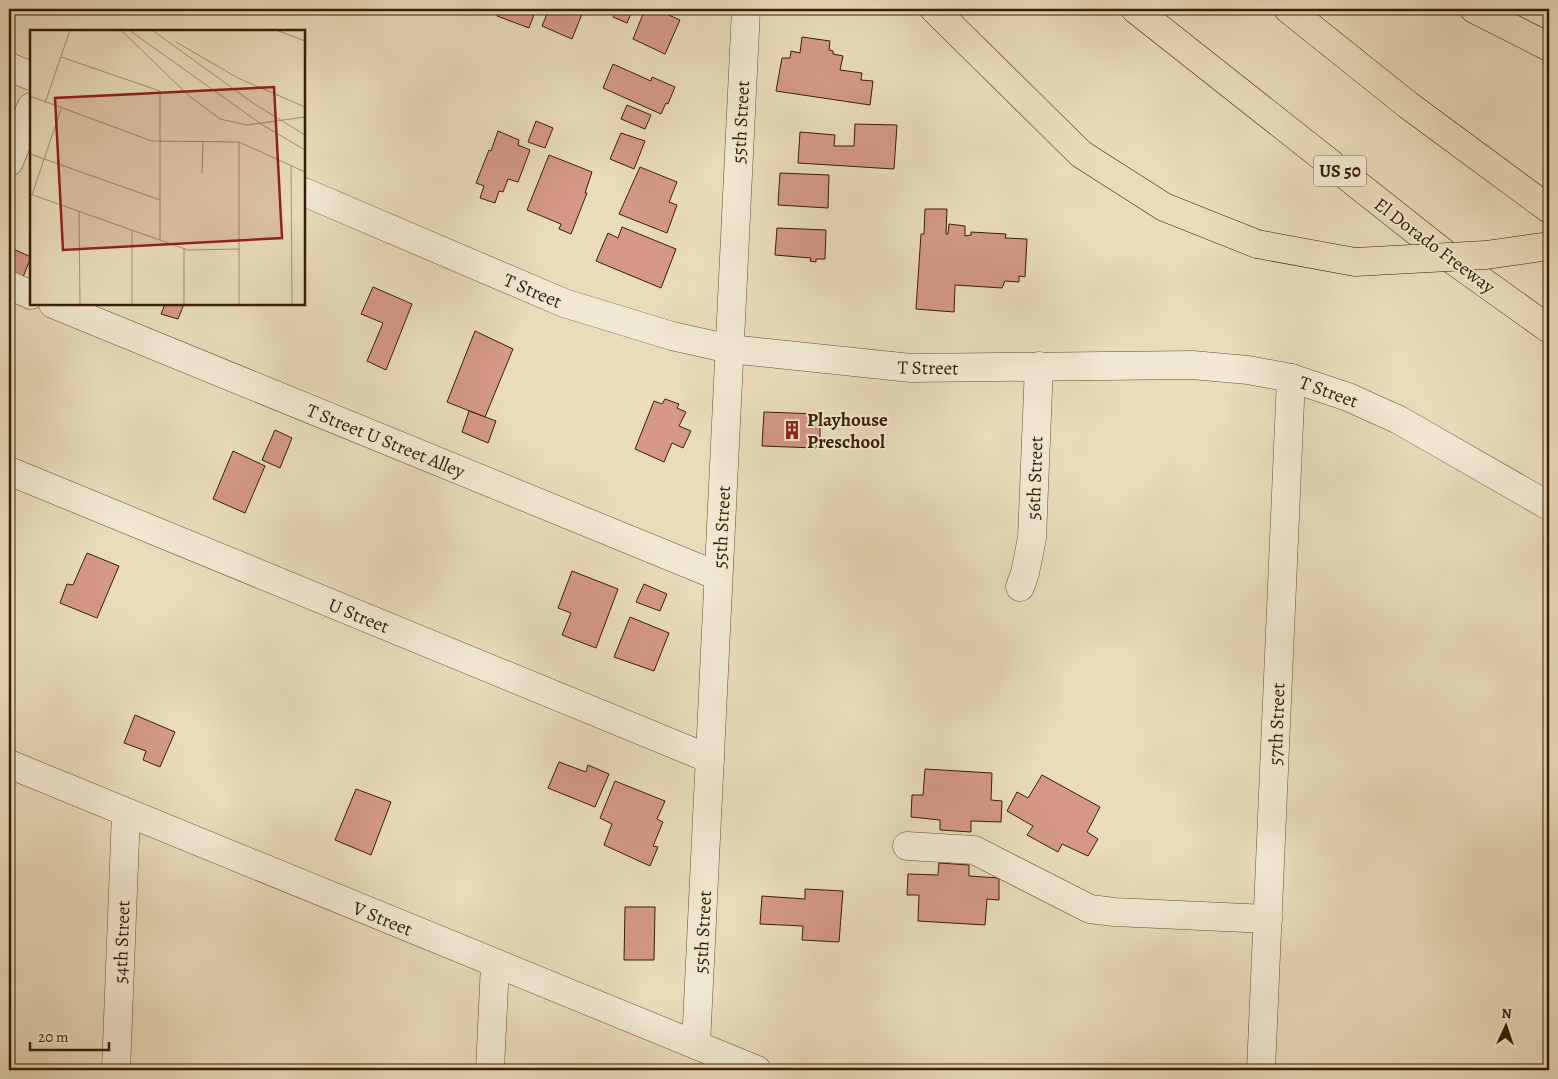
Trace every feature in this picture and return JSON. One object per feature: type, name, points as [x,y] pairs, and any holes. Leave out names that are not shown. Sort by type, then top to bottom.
[{"type":"highway","points":[[934,9],[1081,154],[1164,207],[1257,244],[1355,262],[1486,255],[1549,246]]},
{"type":"highway","name":"El Dorado Freeway","points":[[1135,9],[1454,261],[1549,329]]},
{"type":"highway","points":[[1288,9],[1408,105],[1549,209]]},
{"type":"highway","points":[[1474,9],[1549,47]]},
{"type":"street","name":"55th Street","points":[[696,1045],[746,9]]},
{"type":"street","points":[[9,67],[30,76]]},
{"type":"street","points":[[9,162],[30,110]]},
{"type":"street","name":"T Street","points":[[305,192],[564,303],[672,336],[730,349],[911,368],[1192,364],[1248,370],[1291,378],[1348,397],[1399,420],[1549,506]]},
{"type":"street","points":[[9,286],[30,295]]},
{"type":"street","name":"T Street U Street Alley","points":[[55,305],[718,576]]},
{"type":"street","name":"56th Street","points":[[1020,587],[1025,573],[1032,538],[1039,366]]},
{"type":"street","name":"57th Street","points":[[1261,1070],[1291,378]]},
{"type":"street","name":"U Street","points":[[9,471],[710,759]]},
{"type":"street","name":"V Street","points":[[9,764],[758,1070]]},
{"type":"street","name":"54th Street","points":[[116,1070],[126,813]]},
{"type":"street","points":[[907,846],[974,850],[1090,909],[1114,912],[1268,919]]},
{"type":"street","points":[[490,1070],[495,964]]},
{"type":"building","points":[[500,9],[536,9],[529,28],[497,16]]},
{"type":"building","points":[[549,9],[584,9],[572,39],[542,26]]},
{"type":"building","points":[[617,9],[633,9],[627,23],[613,17]]},
{"type":"building","points":[[645,9],[655,9],[680,20],[665,54],[633,39]]},
{"type":"building","points":[[802,37],[830,41],[829,50],[833,51],[833,54],[843,56],[840,70],[862,73],[861,80],[873,81],[870,105],[776,91],[782,58],[790,58],[791,51],[800,53]]},
{"type":"building","points":[[613,64],[651,81],[652,77],[675,87],[668,104],[666,103],[661,114],[603,88]]},
{"type":"building","points":[[627,105],[651,115],[645,129],[621,119]]},
{"type":"building","points":[[536,121],[553,128],[545,148],[528,142]]},
{"type":"building","points":[[855,124],[897,125],[894,169],[798,163],[800,132],[835,135],[834,146],[854,146]]},
{"type":"building","points":[[498,131],[519,140],[518,145],[530,150],[518,182],[508,179],[503,192],[499,191],[495,203],[480,198],[484,186],[476,183]]},
{"type":"building","points":[[621,133],[645,141],[634,169],[610,159]]},
{"type":"building","points":[[549,155],[592,172],[585,193],[587,193],[571,234],[559,229],[561,224],[527,210]]},
{"type":"building","points":[[640,167],[677,182],[669,202],[677,205],[667,233],[619,214]]},
{"type":"building","points":[[780,173],[829,175],[828,208],[778,205]]},
{"type":"building","points":[[925,209],[947,209],[946,234],[948,234],[949,224],[965,226],[965,236],[971,235],[971,232],[1006,234],[1005,238],[1027,239],[1025,277],[1019,276],[1019,282],[1005,281],[1002,288],[955,285],[954,312],[916,309],[921,234],[924,234]]},
{"type":"building","points":[[622,227],[676,249],[661,288],[596,261],[608,233],[618,238]]},
{"type":"building","points":[[777,228],[826,230],[825,259],[816,259],[816,262],[810,261],[811,258],[775,255]]},
{"type":"building","points":[[9,247],[30,257],[23,277],[9,271]]},
{"type":"building","points":[[373,287],[412,304],[386,370],[367,361],[383,323],[361,314]]},
{"type":"building","points":[[165,305],[184,305],[178,319],[161,314]]},
{"type":"building","points":[[475,331],[513,349],[485,417],[447,402]]},
{"type":"building","points":[[665,399],[679,404],[677,408],[686,412],[679,426],[691,431],[683,448],[672,443],[664,462],[635,449],[654,401],[662,404]]},
{"type":"building","points":[[469,411],[496,421],[488,443],[462,432]]},
{"type":"building","name":"Playhouse Preschool","points":[[764,412],[818,414],[817,423],[820,423],[820,437],[817,437],[816,448],[762,446]]},
{"type":"building","points":[[275,430],[292,438],[280,468],[262,460]]},
{"type":"building","points":[[233,451],[265,466],[245,513],[213,499]]},
{"type":"building","points":[[87,553],[119,566],[97,618],[60,603],[67,584],[73,585]]},
{"type":"building","points":[[572,571],[618,589],[596,648],[562,635],[571,613],[558,608]]},
{"type":"building","points":[[644,584],[667,594],[660,611],[636,602]]},
{"type":"building","points":[[630,617],[669,633],[654,671],[614,657]]},
{"type":"building","points":[[135,715],[175,732],[160,767],[143,760],[146,751],[124,743]]},
{"type":"building","points":[[559,762],[586,772],[588,765],[609,774],[595,807],[548,788]]},
{"type":"building","points":[[925,769],[992,773],[991,800],[1002,801],[1001,822],[971,821],[971,832],[940,830],[940,820],[911,817],[912,795],[923,795]]},
{"type":"building","points":[[1042,775],[1100,807],[1087,832],[1098,839],[1088,856],[1062,844],[1058,852],[1027,835],[1033,826],[1007,811],[1017,792],[1028,798]]},
{"type":"building","points":[[615,781],[665,801],[657,819],[663,822],[653,846],[658,847],[650,866],[604,845],[612,824],[600,818]]},
{"type":"building","points":[[356,789],[391,802],[371,855],[335,840]]},
{"type":"building","points":[[939,863],[969,865],[969,876],[999,878],[999,900],[987,899],[985,925],[918,921],[919,895],[907,895],[908,874],[938,875]]},
{"type":"building","points":[[805,889],[843,891],[839,942],[802,940],[803,926],[760,924],[762,896],[805,899]]},
{"type":"building","points":[[625,907],[655,907],[654,960],[624,960]]},
{"type":"place","name":"Playhouse Preschool","points":[[792,430]]}]
